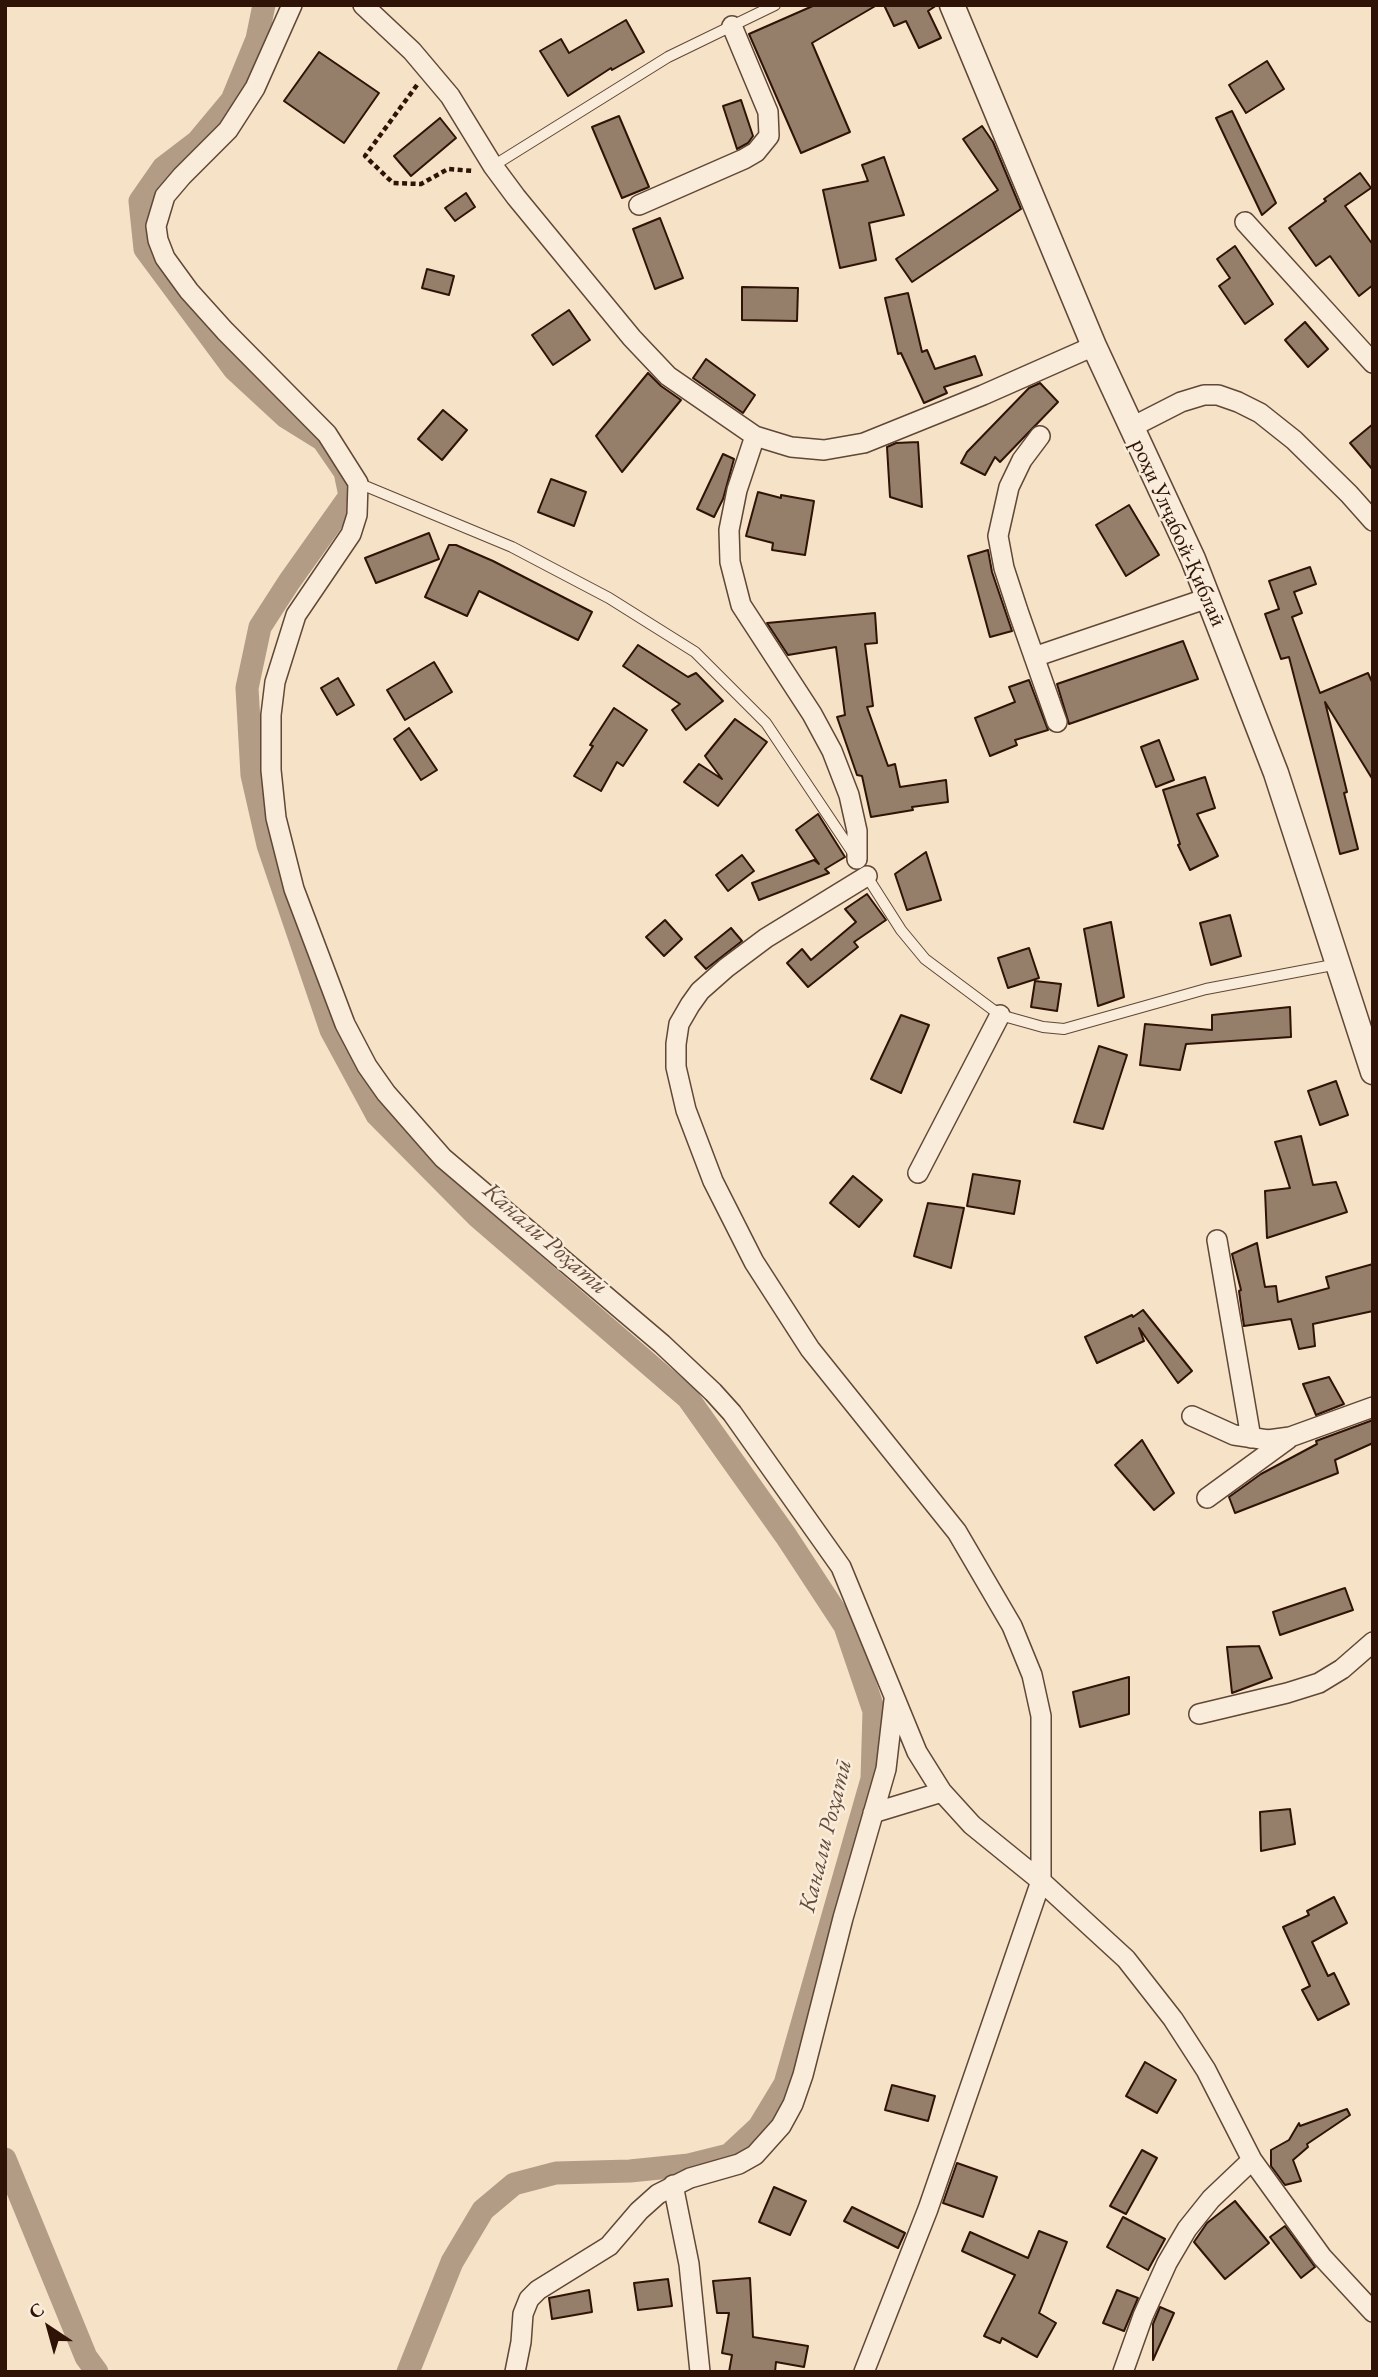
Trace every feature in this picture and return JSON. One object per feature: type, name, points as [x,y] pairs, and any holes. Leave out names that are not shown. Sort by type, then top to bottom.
[{"type":"street","points":[[292,5],[255,88],[228,130],[165,196],[156,226],[165,258],[189,291],[327,434],[358,483],[357,515],[351,534],[296,615],[275,682],[271,715],[271,769],[276,818],[294,889],[345,1024],[367,1066],[386,1093],[443,1158],[662,1344],[732,1413],[841,1567],[917,1752],[942,1792],[972,1825],[1041,1881],[1126,1959],[1173,2019],[1217,2091],[1251,2160],[1322,2257],[1373,2312]]},
{"type":"street","points":[[363,5],[412,51],[450,96],[493,166],[600,300],[659,366],[718,412],[755,436],[791,447],[824,450],[864,443],[1007,385],[1094,346]]},
{"type":"street","name":"роҳи Улҷабой-Қиблаӣ","points":[[952,5],[1094,346],[1193,559],[1276,773],[1373,1072]]},
{"type":"street","points":[[639,205],[744,159],[756,152],[769,136],[768,112],[732,26]]},
{"type":"street","points":[[1245,222],[1373,363]]},
{"type":"street","points":[[1132,427],[1181,402],[1204,395],[1218,395],[1238,402],[1260,413],[1294,440],[1373,521]]},
{"type":"street","points":[[755,436],[737,490],[729,530],[730,562],[741,604],[812,714],[832,751],[849,795],[862,867],[726,968],[700,991],[679,1024],[676,1067],[686,1110],[713,1181],[754,1262],[810,1349],[957,1532],[1012,1626],[1032,1675],[1041,1716],[1041,1881],[928,2209],[864,2372]]},
{"type":"street","points":[[1041,436],[1023,460],[1009,486],[998,536],[1004,568],[1057,722]]},
{"type":"street","points":[[1034,657],[1208,598]]},
{"type":"street","points":[[918,1172],[1000,1015]]},
{"type":"street","points":[[1217,1240],[1251,1438]]},
{"type":"street","points":[[1192,1416],[1234,1435],[1268,1440],[1290,1437],[1373,1408]]},
{"type":"street","points":[[1207,1498],[1290,1437]]},
{"type":"street","points":[[1199,1714],[1319,1683],[1342,1669],[1373,1642]]},
{"type":"street","points":[[515,2372],[523,2315],[529,2299],[552,2280],[595,2257],[609,2246],[639,2211],[658,2194],[673,2185],[739,2164],[755,2155],[781,2126],[803,2075],[842,1918],[886,1769],[894,1695]]},
{"type":"street","points":[[873,1813],[942,1792]]},
{"type":"street","points":[[1123,2372],[1143,2316],[1167,2263],[1187,2228],[1211,2199],[1251,2160]]},
{"type":"street","points":[[673,2185],[688,2264],[700,2372]]},
{"type":"lane","points":[[493,166],[668,57],[775,5]]},
{"type":"lane","points":[[358,483],[512,547],[609,598],[695,652],[766,723],[901,930],[925,959],[1000,1015],[1020,1023],[1064,1029],[1206,989],[1339,964]]},
{"type":"path","points":[[428,70],[365,156],[393,183],[421,184],[448,169],[474,171],[493,166]]},
{"type":"building","points":[[815,5],[877,5],[812,43],[850,132],[801,153],[749,34]]},
{"type":"building","points":[[884,5],[937,5],[928,11],[941,38],[919,48],[906,21],[894,26]]},
{"type":"building","points":[[626,20],[644,52],[612,70],[611,68],[568,96],[540,51],[561,39],[569,53]]},
{"type":"building","points":[[319,52],[379,93],[344,143],[284,101]]},
{"type":"building","points":[[1267,61],[1284,89],[1246,113],[1229,85]]},
{"type":"building","points":[[741,100],[753,136],[748,143],[737,149],[723,106]]},
{"type":"building","points":[[1232,111],[1276,203],[1262,215],[1216,118]]},
{"type":"building","points":[[619,116],[649,187],[622,198],[592,127]]},
{"type":"building","points":[[440,118],[456,138],[411,176],[394,156]]},
{"type":"building","points":[[982,126],[993,142],[1021,209],[912,282],[896,259],[998,190],[963,139]]},
{"type":"building","points":[[884,157],[904,215],[869,223],[876,260],[840,268],[823,190],[868,181],[862,165]]},
{"type":"building","points":[[1360,173],[1371,188],[1345,206],[1373,245],[1373,285],[1359,296],[1330,256],[1316,266],[1289,228]]},
{"type":"building","points":[[466,193],[475,207],[455,221],[445,208]]},
{"type":"building","points":[[660,218],[683,278],[655,289],[633,229]]},
{"type":"building","points":[[1235,246],[1273,304],[1245,324],[1219,286],[1230,278],[1217,259]]},
{"type":"building","points":[[427,269],[454,276],[449,295],[422,288]]},
{"type":"building","points":[[742,287],[798,288],[797,321],[742,320]]},
{"type":"building","points":[[908,293],[922,352],[927,350],[935,369],[975,356],[982,375],[944,387],[947,393],[924,403],[901,353],[898,354],[885,298]]},
{"type":"building","points":[[569,310],[590,340],[553,365],[532,335]]},
{"type":"building","points":[[1305,322],[1328,349],[1308,367],[1285,340]]},
{"type":"building","points":[[706,359],[755,395],[743,413],[693,378]]},
{"type":"building","points":[[648,373],[681,400],[622,472],[596,436]]},
{"type":"building","points":[[1040,383],[1058,402],[1000,462],[995,457],[985,475],[961,463],[967,452],[1029,388]]},
{"type":"building","points":[[443,410],[467,430],[442,460],[418,439]]},
{"type":"building","points":[[1373,424],[1373,470],[1350,443]]},
{"type":"building","points":[[918,442],[922,507],[890,497],[887,447],[896,443]]},
{"type":"building","points":[[723,454],[734,459],[723,499],[714,517],[697,509]]},
{"type":"building","points":[[551,479],[586,492],[574,526],[538,512]]},
{"type":"building","points":[[758,492],[781,498],[781,495],[814,501],[805,555],[772,550],[773,543],[746,536]]},
{"type":"building","points":[[1129,505],[1159,555],[1126,576],[1096,525]]},
{"type":"building","points":[[429,533],[439,559],[376,583],[365,558]]},
{"type":"building","points":[[449,545],[456,545],[493,561],[592,612],[578,640],[479,591],[467,616],[425,597]]},
{"type":"building","points":[[988,550],[992,572],[1012,631],[990,637],[968,556]]},
{"type":"building","points":[[1310,567],[1316,584],[1294,592],[1302,613],[1292,617],[1320,693],[1368,673],[1373,684],[1373,780],[1325,702],[1358,849],[1340,854],[1289,657],[1281,659],[1265,614],[1279,609],[1269,581]]},
{"type":"building","points":[[875,613],[877,643],[865,644],[873,706],[867,707],[888,766],[895,764],[900,787],[946,780],[948,802],[871,817],[862,776],[857,775],[837,717],[845,715],[836,647],[788,655],[767,623]]},
{"type":"building","points":[[1183,641],[1198,679],[1069,724],[1057,684]]},
{"type":"building","points":[[638,645],[688,677],[696,673],[723,701],[686,730],[672,710],[680,704],[623,666]]},
{"type":"building","points":[[434,662],[452,692],[405,720],[387,690]]},
{"type":"building","points":[[338,678],[354,705],[337,715],[321,688]]},
{"type":"building","points":[[1029,680],[1048,730],[1015,740],[1017,745],[990,756],[975,718],[1015,702],[1009,687]]},
{"type":"building","points":[[614,708],[647,730],[623,766],[617,762],[601,791],[574,776]]},
{"type":"building","points":[[735,719],[767,742],[718,806],[684,782],[699,764],[722,779],[705,756]]},
{"type":"building","points":[[409,728],[437,770],[421,780],[394,739]]},
{"type":"building","points":[[1159,740],[1174,780],[1156,787],[1141,747]]},
{"type":"building","points":[[1205,777],[1215,808],[1197,814],[1218,856],[1190,870],[1178,845],[1180,844],[1163,790]]},
{"type":"building","points":[[818,814],[845,857],[825,869],[829,873],[759,900],[752,883],[814,860],[819,864],[796,830]]},
{"type":"building","points":[[926,852],[941,900],[907,910],[895,874]]},
{"type":"building","points":[[742,855],[754,871],[728,891],[716,875]]},
{"type":"building","points":[[867,894],[886,920],[854,942],[858,947],[808,987],[787,963],[802,949],[811,960],[856,922],[845,909]]},
{"type":"building","points":[[1230,915],[1241,956],[1211,965],[1200,923]]},
{"type":"building","points":[[665,920],[682,939],[664,956],[646,937]]},
{"type":"building","points":[[1111,922],[1124,997],[1098,1006],[1084,929]]},
{"type":"building","points":[[731,928],[742,941],[706,969],[695,957]]},
{"type":"building","points":[[1029,948],[1039,978],[1008,988],[998,958]]},
{"type":"building","points":[[1035,981],[1061,984],[1057,1011],[1031,1007]]},
{"type":"building","points":[[1290,1007],[1291,1037],[1186,1044],[1180,1070],[1140,1065],[1145,1024],[1212,1030],[1212,1015]]},
{"type":"building","points":[[901,1015],[929,1025],[901,1093],[871,1079]]},
{"type":"building","points":[[1099,1046],[1127,1055],[1103,1129],[1074,1122]]},
{"type":"building","points":[[1336,1081],[1348,1115],[1320,1125],[1308,1091]]},
{"type":"building","points":[[1301,1136],[1313,1185],[1336,1182],[1347,1212],[1267,1238],[1265,1191],[1290,1188],[1275,1142]]},
{"type":"building","points":[[973,1174],[1020,1181],[1014,1214],[967,1206]]},
{"type":"building","points":[[853,1176],[882,1200],[859,1227],[830,1203]]},
{"type":"building","points":[[928,1203],[964,1208],[951,1268],[914,1256]]},
{"type":"building","points":[[1257,1243],[1265,1287],[1276,1286],[1278,1302],[1329,1288],[1326,1277],[1373,1264],[1373,1311],[1313,1324],[1315,1346],[1299,1349],[1291,1319],[1244,1326],[1241,1290],[1232,1254]]},
{"type":"building","points":[[1143,1310],[1192,1371],[1178,1383],[1139,1328],[1144,1341],[1097,1363],[1085,1337],[1132,1315],[1133,1317]]},
{"type":"building","points":[[1329,1377],[1344,1404],[1316,1415],[1303,1384]]},
{"type":"building","points":[[1373,1420],[1373,1443],[1335,1460],[1338,1473],[1235,1513],[1229,1497],[1261,1474],[1317,1444],[1316,1441]]},
{"type":"building","points":[[1142,1440],[1174,1493],[1154,1510],[1115,1465]]},
{"type":"building","points":[[1345,1588],[1353,1610],[1280,1635],[1273,1612]]},
{"type":"building","points":[[1259,1646],[1272,1678],[1232,1693],[1227,1647]]},
{"type":"building","points":[[1129,1677],[1129,1714],[1080,1727],[1073,1692]]},
{"type":"building","points":[[1290,1809],[1295,1844],[1261,1851],[1260,1812]]},
{"type":"building","points":[[1334,1897],[1347,1923],[1312,1942],[1328,1976],[1334,1973],[1349,2004],[1318,2020],[1302,1990],[1310,1986],[1283,1927],[1309,1915],[1307,1911]]},
{"type":"building","points":[[1145,2062],[1176,2080],[1157,2113],[1126,2096]]},
{"type":"building","points":[[892,2085],[935,2096],[928,2121],[885,2110]]},
{"type":"building","points":[[1347,2109],[1350,2115],[1307,2144],[1308,2147],[1293,2160],[1301,2181],[1285,2185],[1271,2166],[1271,2150],[1289,2140],[1299,2123],[1300,2126]]},
{"type":"building","points":[[1142,2150],[1157,2158],[1126,2214],[1110,2206]]},
{"type":"building","points":[[957,2163],[997,2177],[983,2217],[943,2203]]},
{"type":"building","points":[[774,2187],[806,2201],[790,2235],[759,2222]]},
{"type":"building","points":[[1235,2201],[1269,2243],[1225,2279],[1194,2242],[1207,2223]]},
{"type":"building","points":[[852,2207],[905,2233],[898,2248],[844,2221]]},
{"type":"building","points":[[1123,2217],[1165,2239],[1148,2270],[1107,2247]]},
{"type":"building","points":[[1285,2226],[1315,2267],[1301,2278],[1270,2237]]},
{"type":"building","points":[[1039,2231],[1067,2242],[1039,2313],[1056,2323],[1037,2357],[1002,2338],[1000,2343],[984,2336],[1015,2275],[962,2251],[970,2232],[1028,2258]]},
{"type":"building","points":[[750,2278],[753,2337],[808,2346],[804,2367],[776,2362],[775,2372],[729,2372],[732,2355],[722,2353],[729,2313],[717,2313],[713,2281]]},
{"type":"building","points":[[668,2279],[672,2306],[638,2310],[634,2283]]},
{"type":"building","points":[[589,2290],[592,2312],[552,2319],[549,2298]]},
{"type":"building","points":[[1117,2290],[1138,2298],[1124,2331],[1103,2323]]},
{"type":"building","points":[[1160,2307],[1174,2313],[1153,2360],[1153,2324]]},
{"type":"waterway","name":"Канали Роҳатӣ","points":[[264,5],[257,39],[232,100],[197,142],[163,168],[140,201],[145,249],[234,369],[286,417],[323,440],[345,472],[350,496],[260,627],[247,688],[252,775],[268,845],[331,1030],[377,1115],[477,1216],[688,1398],[786,1536],[845,1626],[874,1711],[872,1779],[785,2084],[759,2127],[729,2155],[689,2165],[630,2171],[556,2173],[514,2184],[483,2210],[452,2262],[408,2372]]},
{"type":"waterway","name":"Канали Роҳатӣ","points":[[5,2159],[86,2357],[97,2372]]}]
